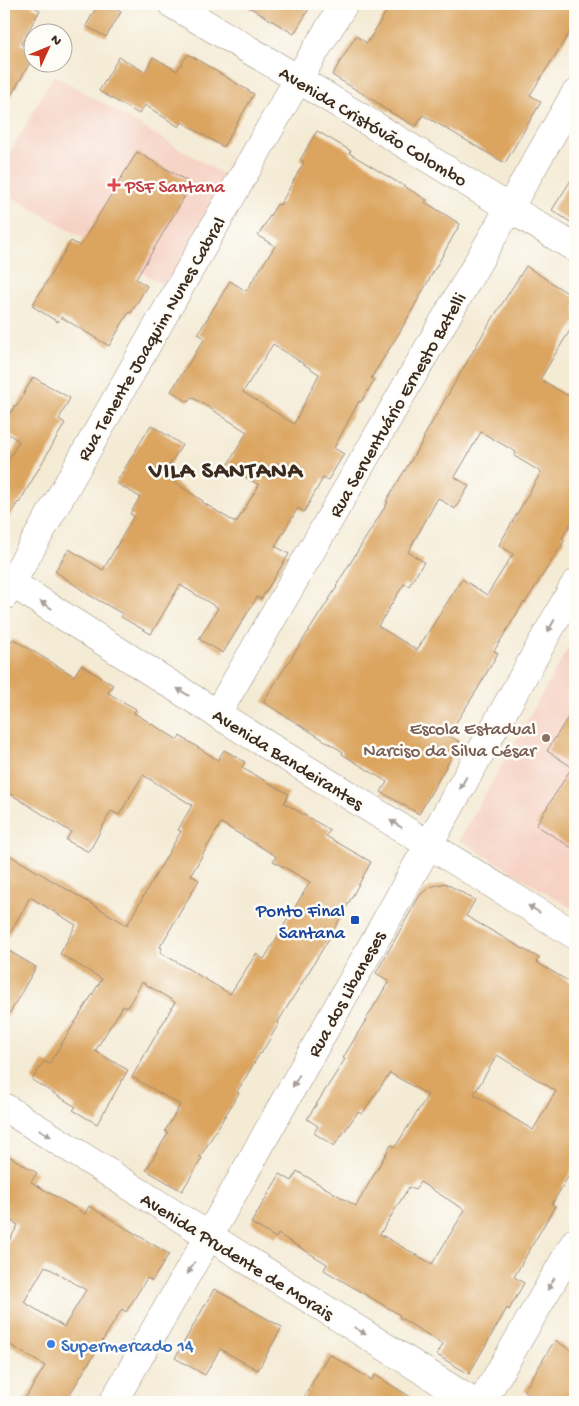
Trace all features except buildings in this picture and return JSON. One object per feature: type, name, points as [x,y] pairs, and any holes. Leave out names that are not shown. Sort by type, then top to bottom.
[{"type":"street","name":"Avenida Cristóvão Colombo","points":[[172,4],[575,248]]},
{"type":"street","name":"Rua Tenente Joaquim Nunes Cabral","points":[[6,586],[298,79],[344,4]]},
{"type":"street","name":"Rua Serventuário Ernesto Batelli","points":[[217,714],[575,94]]},
{"type":"street","name":"Rua dos Libaneses","points":[[113,1402],[209,1236],[575,584]]},
{"type":"street","name":"Avenida Bandeirantes","points":[[6,586],[575,935]]},
{"type":"street","name":"Avenida Prudente de Morais","points":[[4,1107],[473,1402]]},
{"type":"street","points":[[482,1402],[575,1242]]},
{"type":"shaded area","name":"PSF Santana","points":[[54,75],[228,177],[165,286],[4,192],[4,163]]},
{"type":"shaded area","name":"Escola Estadual Narciso da Silva César","points":[[575,636],[575,910],[459,840]]},
{"type":"place","name":"PSF Santana","points":[[114,185]]},
{"type":"place","name":"Escola Estadual Narciso da Silva César","points":[[546,738]]},
{"type":"place","name":"Ponto Final Santana","points":[[355,920]]},
{"type":"place","name":"Supermercado 14","points":[[51,1344]]},
{"type":"district","name":"VILA SANTANA","points":[[226,469]]}]
